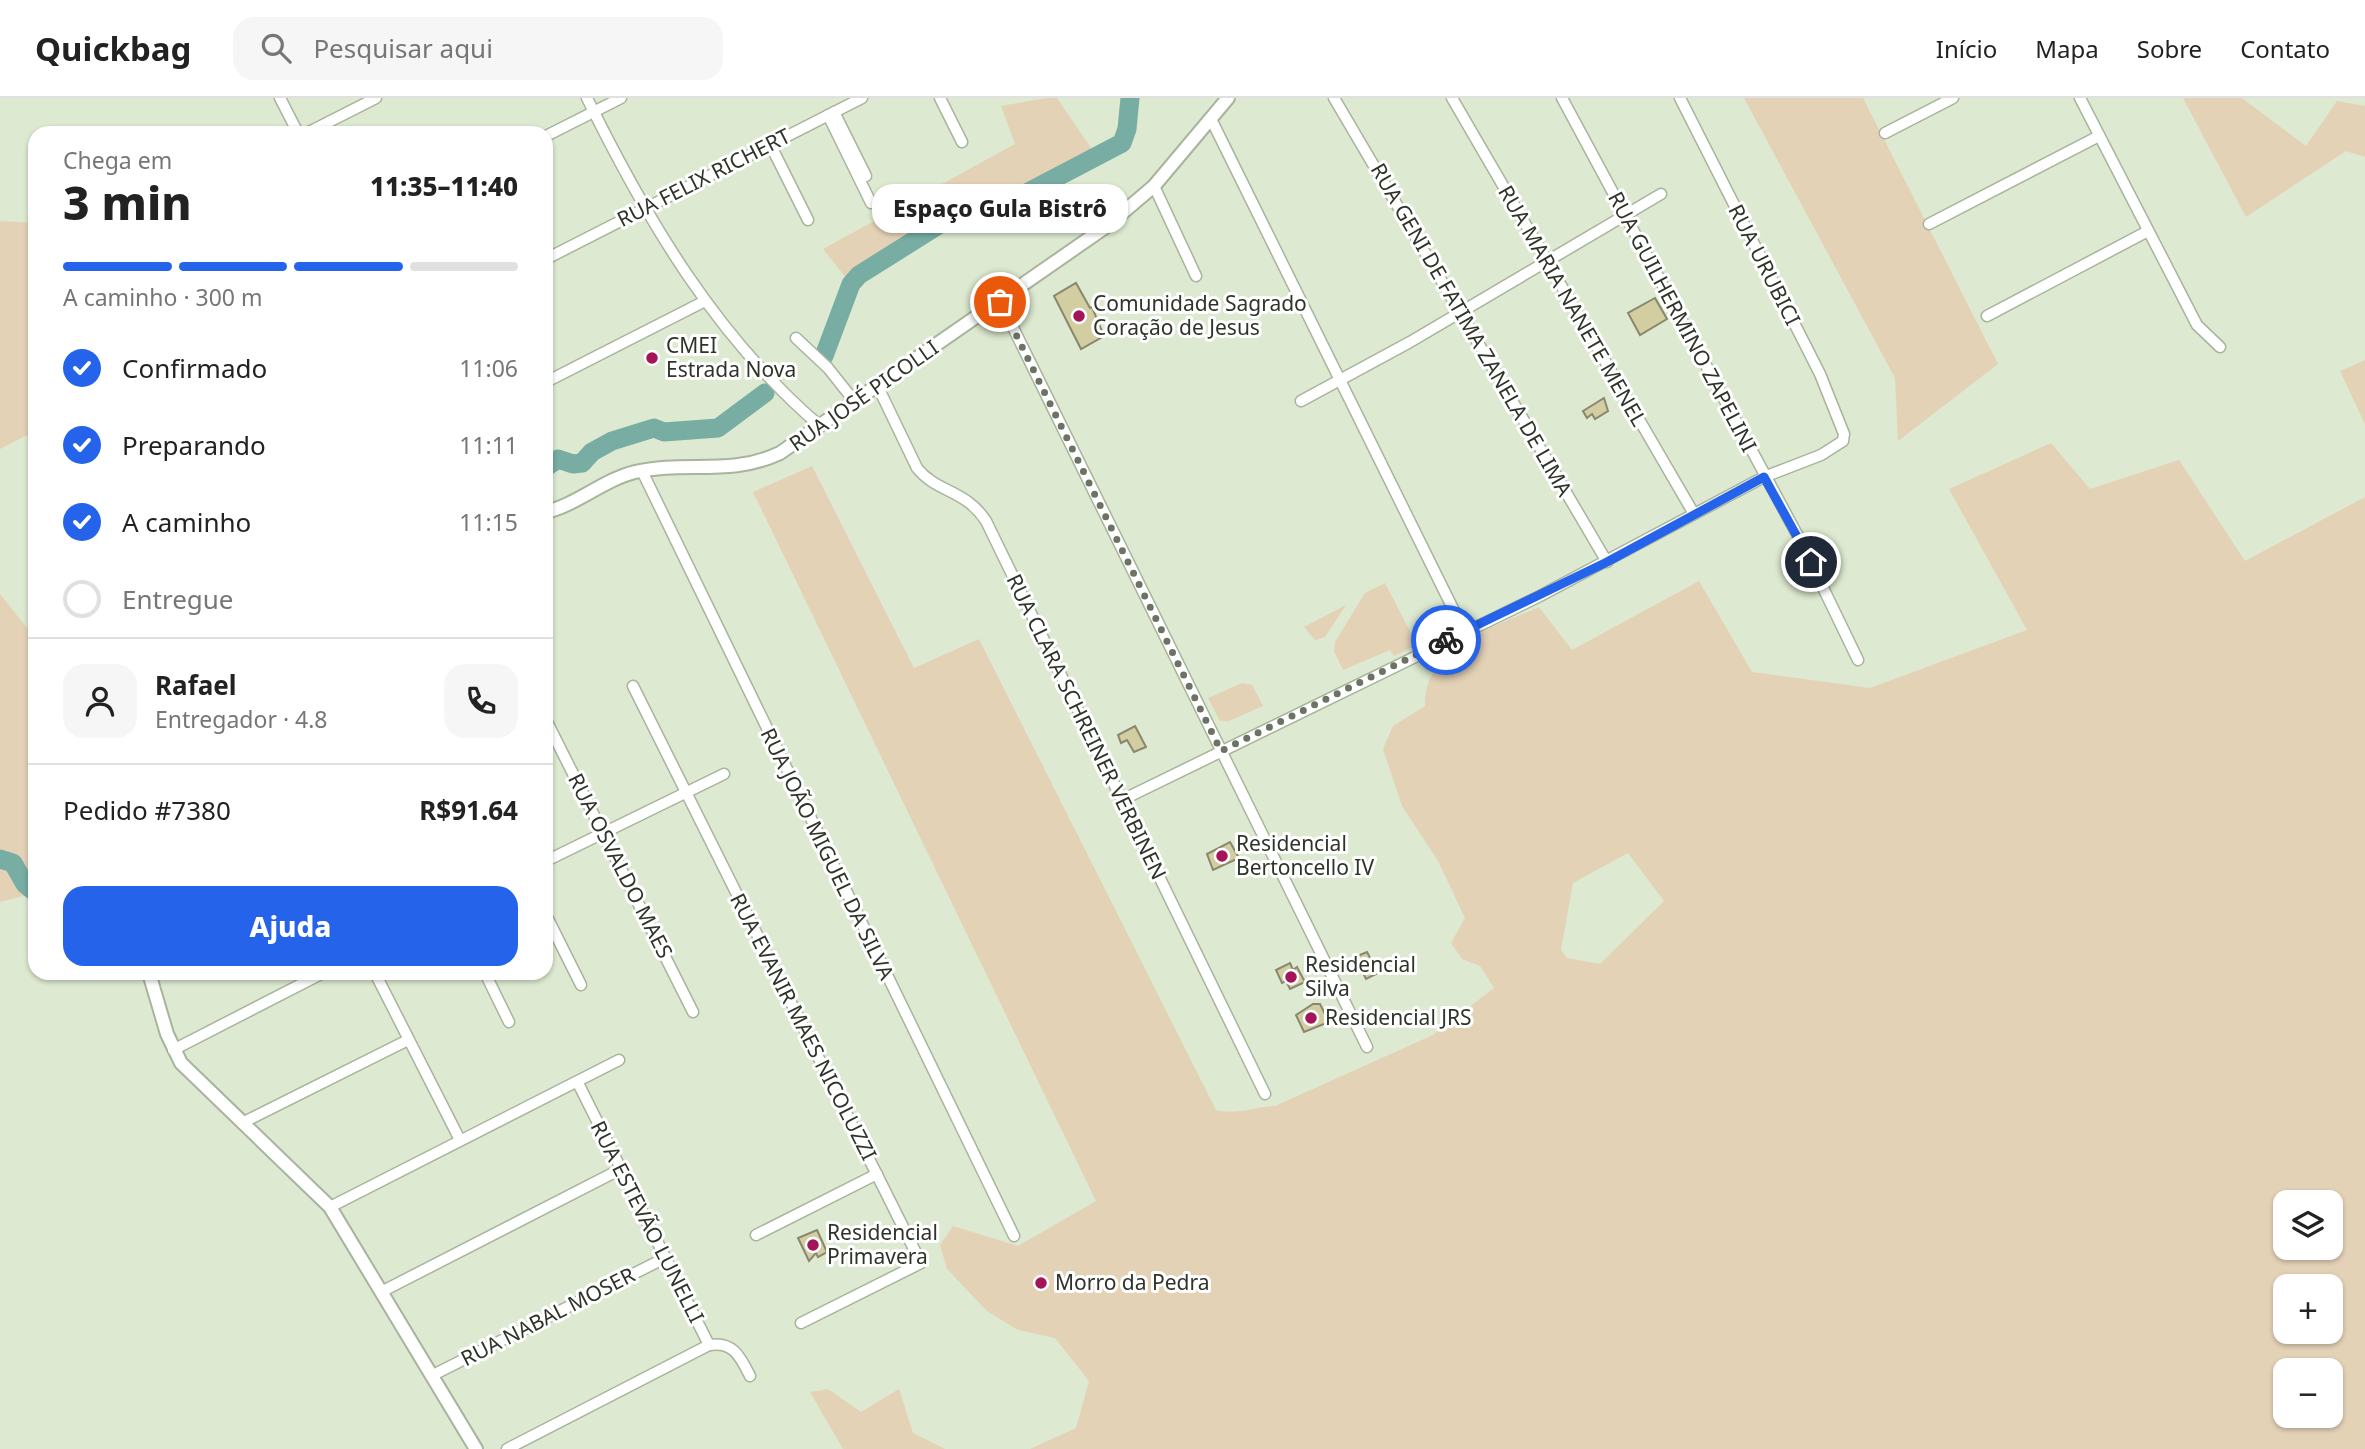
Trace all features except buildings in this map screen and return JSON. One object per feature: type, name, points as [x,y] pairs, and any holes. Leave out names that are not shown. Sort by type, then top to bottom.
[{"type":"street","points":[[280,98],[294,126]]},
{"type":"street","points":[[321,126],[376,98]]},
{"type":"street","points":[[587,98],[644,209],[705,301],[754,363],[820,426]]},
{"type":"street","points":[[553,132],[621,98]]},
{"type":"street","name":"RUA FELIX RICHERT","points":[[553,255],[862,98]]},
{"type":"street","points":[[940,98],[964,140],[947,98]]},
{"type":"street","name":"RUA JOSÉ PICOLLI","points":[[553,510],[566,506],[619,478],[642,471],[721,469],[758,463],[780,453],[1107,226],[1154,187],[1228,98]]},
{"type":"street","name":"RUA GENI DE FATIMA ZANELA DE LIMA","points":[[1334,98],[1607,562]]},
{"type":"street","name":"RUA MARIA NANETE MENEL","points":[[1452,98],[1694,514]]},
{"type":"street","name":"RUA GUILHERMINO ZAPELINI","points":[[1562,98],[1799,538],[1858,660]]},
{"type":"street","name":"RUA URUBICI","points":[[1680,98],[1819,374],[1844,434],[1843,441],[1834,449],[1764,477]]},
{"type":"street","points":[[1885,133],[1953,98]]},
{"type":"street","points":[[2080,98],[2197,325],[2220,347]]},
{"type":"street","points":[[831,114],[866,176]]},
{"type":"street","points":[[831,114],[871,203]]},
{"type":"street","points":[[1211,119],[1464,631]]},
{"type":"street","points":[[1929,224],[2099,136]]},
{"type":"street","points":[[770,144],[808,220]]},
{"type":"street","points":[[1154,187],[1196,276]]},
{"type":"street","points":[[1301,401],[1461,313],[1661,194]]},
{"type":"street","points":[[1987,316],[2148,231]]},
{"type":"street","points":[[553,378],[705,301]]},
{"type":"street","points":[[1000,302],[1367,1047]]},
{"type":"street","points":[[796,338],[828,368],[855,402]]},
{"type":"street","name":"RUA CLARA SCHREINER VERBINEN","points":[[878,387],[917,468],[924,477],[975,504],[986,521],[1265,1094]]},
{"type":"street","name":"RUA JOÃO MIGUEL DA SILVA","points":[[642,471],[1014,1236]]},
{"type":"street","points":[[1122,800],[1607,562],[1764,477]]},
{"type":"street","name":"RUA EVANIR MAES NICOLUZZI","points":[[633,686],[921,1263],[801,1323]]},
{"type":"street","name":"RUA OSVALDO MAES","points":[[553,734],[693,1012]]},
{"type":"street","points":[[553,857],[724,774]]},
{"type":"street","points":[[553,929],[581,985]]},
{"type":"street","points":[[151,980],[173,1050],[190,1074],[330,1207],[476,1449]]},
{"type":"street","points":[[173,1050],[309,980]]},
{"type":"street","points":[[378,980],[460,1140]]},
{"type":"street","points":[[488,980],[509,1022]]},
{"type":"street","points":[[242,1124],[408,1040]]},
{"type":"street","points":[[330,1207],[620,1060]]},
{"type":"street","name":"RUA ESTEVÃO LUNELLI","points":[[578,1083],[709,1345],[722,1343],[732,1347],[750,1376]]},
{"type":"street","points":[[382,1292],[620,1170]]},
{"type":"street","points":[[756,1235],[877,1174]]},
{"type":"street","name":"RUA NABAL MOSER","points":[[431,1377],[665,1258]]},
{"type":"street","points":[[507,1449],[709,1345]]},
{"type":"shaded area","points":[[1057,98],[1097,157],[1019,197],[1000,199],[972,215],[953,213],[874,263],[851,284],[823,249],[1015,144],[1001,106]]},
{"type":"shaded area","points":[[1744,98],[1863,98],[1998,364],[1898,441],[1895,378]]},
{"type":"shaded area","points":[[2183,98],[2242,98],[2306,146],[2337,101],[2365,106],[2365,157],[2346,151],[2246,217]]},
{"type":"shaded area","points":[[0,221],[28,223],[28,435],[0,449]]},
{"type":"shaded area","points":[[2365,360],[2365,424],[2340,371]]},
{"type":"shaded area","points":[[2051,443],[2090,489],[2179,460],[2245,561],[2365,497],[2365,1449],[1030,1449],[1076,1428],[1089,1381],[1055,1338],[1018,1330],[987,1311],[947,1269],[940,1245],[953,1226],[1018,1246],[1096,1201],[753,492],[812,466],[914,668],[979,639],[1216,1110],[1231,1112],[1275,1106],[1433,1035],[1494,988],[1480,966],[1462,959],[1451,943],[1465,918],[1438,861],[1402,806],[1383,749],[1393,726],[1425,706],[1428,686],[1436,668],[1465,642],[1539,607],[1572,650],[1699,581],[1752,672],[1870,688],[2027,630],[1949,489]],"holes":[[[1628,853],[1664,901],[1600,964],[1567,958],[1561,950],[1573,883]]]},
{"type":"shaded area","points":[[1385,583],[1417,645],[1394,656],[1390,650],[1343,670],[1334,651],[1335,642],[1365,593]]},
{"type":"shaded area","points":[[0,594],[28,629],[28,895],[0,902]]},
{"type":"shaded area","points":[[1346,605],[1325,637],[1315,640],[1304,627]]},
{"type":"shaded area","points":[[1242,683],[1252,685],[1263,706],[1229,721],[1220,721],[1208,698]]},
{"type":"shaded area","points":[[828,1389],[861,1412],[899,1389],[913,1433],[945,1449],[843,1449],[810,1392]]},
{"type":"waterway","points":[[824,356],[851,284],[859,275],[937,226],[953,212],[972,215],[1000,199],[1019,197],[1122,143],[1127,129],[1130,98]]},
{"type":"waterway","points":[[553,462],[558,459],[573,464],[582,463],[592,452],[612,441],[654,428],[664,432],[718,428],[765,393]]},
{"type":"waterway","points":[[0,859],[13,863],[28,886]]},
{"type":"way so far","points":[[1000,302],[1221,751],[1446,640]]},
{"type":"place","name":"Espaço Gula Bistrô","points":[[1000,302]]},
{"type":"place","name":"Comunidade Sagrado Coração de Jesus","points":[[1079,316]]},
{"type":"place","name":"CMEI Estrada Nova","points":[[652,358]]},
{"type":"place","name":"Residencial Bertoncello IV","points":[[1222,856]]},
{"type":"place","name":"Residencial Silva","points":[[1291,977]]},
{"type":"place","name":"Residencial JRS","points":[[1311,1018]]},
{"type":"place","name":"Residencial Primavera","points":[[813,1245]]},
{"type":"place","name":"Morro da Pedra","points":[[1041,1283]]},
{"type":"route","points":[[1446,640],[1607,562],[1764,477],[1811,562]]}]
